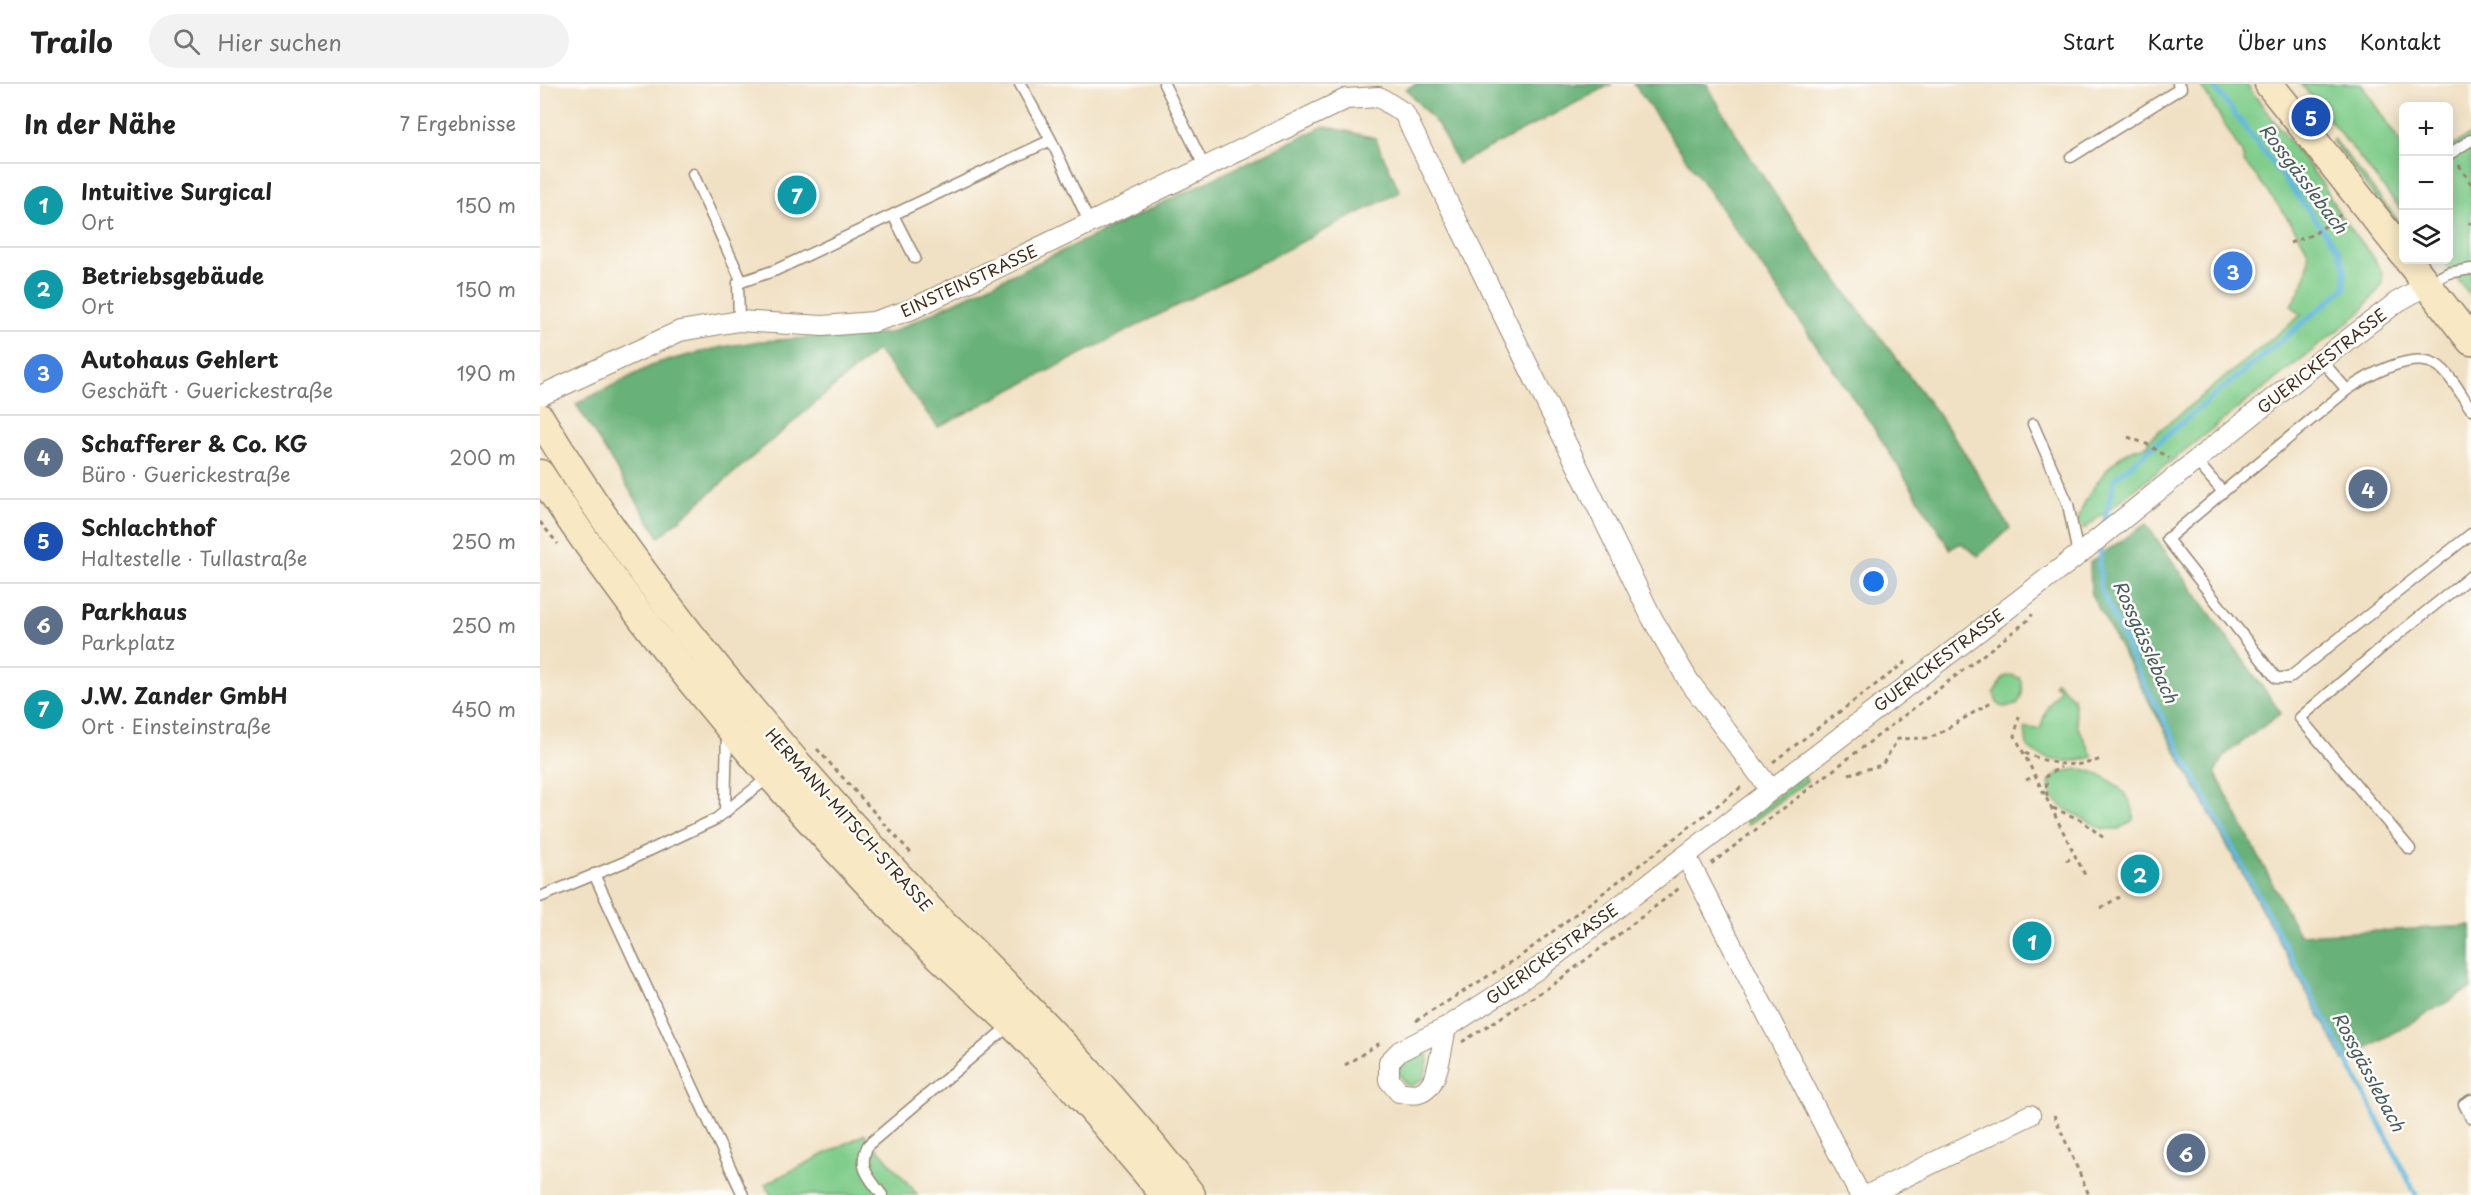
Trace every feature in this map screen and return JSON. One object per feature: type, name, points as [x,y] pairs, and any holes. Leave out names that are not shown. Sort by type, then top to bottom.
[{"type":"main road","points":[[2269,84],[2399,249]]},
{"type":"main road","points":[[2411,264],[2471,341]]},
{"type":"main road","name":"HERMANN-MITSCH-STRASSE","points":[[540,418],[599,513],[661,600],[732,690],[930,911],[1087,1072],[1191,1195]]},
{"type":"main road","name":"HERMANN-MITSCH-STRASSE","points":[[540,474],[624,595],[727,725],[793,760],[919,936],[1012,1023],[1096,1114],[1165,1195]]},
{"type":"street","name":"EINSTEINSTRASSE","points":[[540,396],[680,331],[739,321],[823,326],[873,322],[945,295],[1346,99],[1379,90]]},
{"type":"street","points":[[1379,90],[1404,113],[1652,618],[1688,680],[1765,782]]},
{"type":"street","name":"GUERICKESTRASSE","points":[[1446,1028],[1536,970],[1686,856],[1765,782],[2084,551],[2321,360],[2397,302],[2427,285]]},
{"type":"street","points":[[1686,856],[1860,1195]]},
{"type":"street","points":[[1868,1195],[2030,1115]]},
{"type":"lane","points":[[1020,84],[1051,140],[1090,224]]},
{"type":"lane","points":[[1164,84],[1205,168]]},
{"type":"lane","points":[[2071,157],[2181,88],[2178,84]]},
{"type":"lane","points":[[739,321],[738,283],[776,270],[1051,140]]},
{"type":"lane","points":[[2453,152],[2471,140]]},
{"type":"lane","points":[[693,174],[742,282]]},
{"type":"lane","points":[[893,215],[915,258]]},
{"type":"lane","points":[[2427,285],[2448,273],[2471,269]]},
{"type":"lane","points":[[2321,360],[2347,390]]},
{"type":"lane","points":[[2471,409],[2439,366],[2431,362],[2417,361],[2371,374],[2347,390],[2167,539],[2276,678],[2289,678],[2471,534]]},
{"type":"lane","points":[[2033,424],[2068,504],[2084,551]]},
{"type":"lane","points":[[2196,461],[2223,492]]},
{"type":"lane","points":[[2410,849],[2300,718],[2387,643],[2471,576]]},
{"type":"lane","points":[[725,813],[727,725]]},
{"type":"lane","points":[[540,897],[627,861],[725,813],[793,760]]},
{"type":"lane","points":[[594,874],[743,1195]]},
{"type":"lane","points":[[882,1195],[866,1173],[862,1158],[868,1145],[1012,1023]]},
{"type":"lane","points":[[2471,1100],[2464,1104],[2471,1118]]},
{"type":"path","points":[[2453,156],[2471,184]]},
{"type":"path","points":[[2290,243],[2314,234],[2332,222]]},
{"type":"path","points":[[2128,437],[2159,451]]},
{"type":"path","points":[[1416,1021],[1522,955],[1765,782],[1915,655]]},
{"type":"path","points":[[1849,774],[1882,765],[1898,740],[1929,738],[1940,734],[1992,702]]},
{"type":"path","points":[[2019,716],[2015,736],[2086,877]]},
{"type":"path","points":[[2023,752],[2048,763],[2063,766]]},
{"type":"path","points":[[2048,801],[2044,786],[2046,776],[2063,766],[2103,758]]},
{"type":"path","points":[[793,760],[918,861]]},
{"type":"path","points":[[2026,780],[2035,776]]},
{"type":"path","points":[[2051,807],[2081,820],[2105,839]]},
{"type":"path","points":[[2066,861],[2075,856]]},
{"type":"path","points":[[2101,908],[2119,897]]},
{"type":"path","points":[[1345,1065],[1385,1040]]},
{"type":"path","points":[[2054,1115],[2089,1195]]},
{"type":"green space","points":[[1416,84],[1612,84],[1458,164],[1438,125],[1406,89]]},
{"type":"green space","points":[[1634,84],[1707,84],[1762,175],[1950,431],[2010,528],[1978,556],[1961,543],[1950,549],[1872,425]]},
{"type":"green space","points":[[2200,84],[2246,84],[2324,186],[2340,215],[2374,258],[2382,274],[2382,285],[2360,313],[2084,529],[2078,521],[2085,502],[2098,481],[2114,462],[2130,451],[2149,445],[2148,440],[2301,315],[2291,305],[2306,273],[2308,253],[2305,246],[2280,208],[2244,162],[2242,153]]},
{"type":"green space","points":[[2301,84],[2361,84],[2399,141],[2399,207]]},
{"type":"green space","points":[[1324,126],[1375,138],[1400,192],[938,427],[877,350],[659,537],[576,404],[657,363],[722,347],[761,341],[890,333]]},
{"type":"green space","points":[[2471,134],[2471,296],[2445,264],[2453,264],[2453,146]]},
{"type":"green space","points":[[2334,139],[2399,222],[2399,229],[2332,141]]},
{"type":"green space","points":[[2146,524],[2281,713],[2226,754],[2215,772],[2299,935],[2471,926],[2471,988],[2344,1061],[2091,594],[2090,562]]},
{"type":"green space","points":[[2011,675],[2020,678],[2023,689],[2017,705],[2003,707],[1997,703],[1994,692],[2004,677]]},
{"type":"green space","points":[[2056,681],[2073,698],[2077,725],[2093,757],[2076,761],[2058,761],[2042,756],[2027,747],[2025,728],[2040,729],[2047,708],[2060,689],[2054,684]]},
{"type":"green space","points":[[2087,770],[2106,778],[2123,792],[2133,810],[2133,820],[2119,829],[2103,829],[2065,809],[2051,796],[2049,783],[2059,772]]},
{"type":"green space","points":[[1804,775],[1807,781],[1748,825],[1746,821]]},
{"type":"green space","points":[[1422,1051],[1429,1057],[1424,1078],[1412,1086],[1405,1084],[1398,1072],[1400,1066]]},
{"type":"green space","points":[[865,1134],[918,1195],[771,1195],[765,1184]]},
{"type":"waterway","name":"Rossgässlebach","points":[[2103,528],[2115,478],[2345,288],[2345,270],[2338,249],[2212,84]]},
{"type":"waterway","name":"Rossgässlebach","points":[[2101,543],[2099,564],[2101,589],[2137,670],[2367,1098],[2416,1195]]},
{"type":"place","name":"Schlachthof","points":[[2311,117]]},
{"type":"place","name":"J.W. Zander GmbH","points":[[797,195]]},
{"type":"place","name":"Autohaus Gehlert","points":[[2233,271]]},
{"type":"place","name":"Schafferer & Co. KG","points":[[2368,489]]},
{"type":"place","name":"Betriebsgebäude","points":[[2140,874]]},
{"type":"place","name":"Intuitive Surgical","points":[[2032,941]]},
{"type":"place","name":"Parkhaus","points":[[2186,1153]]}]
